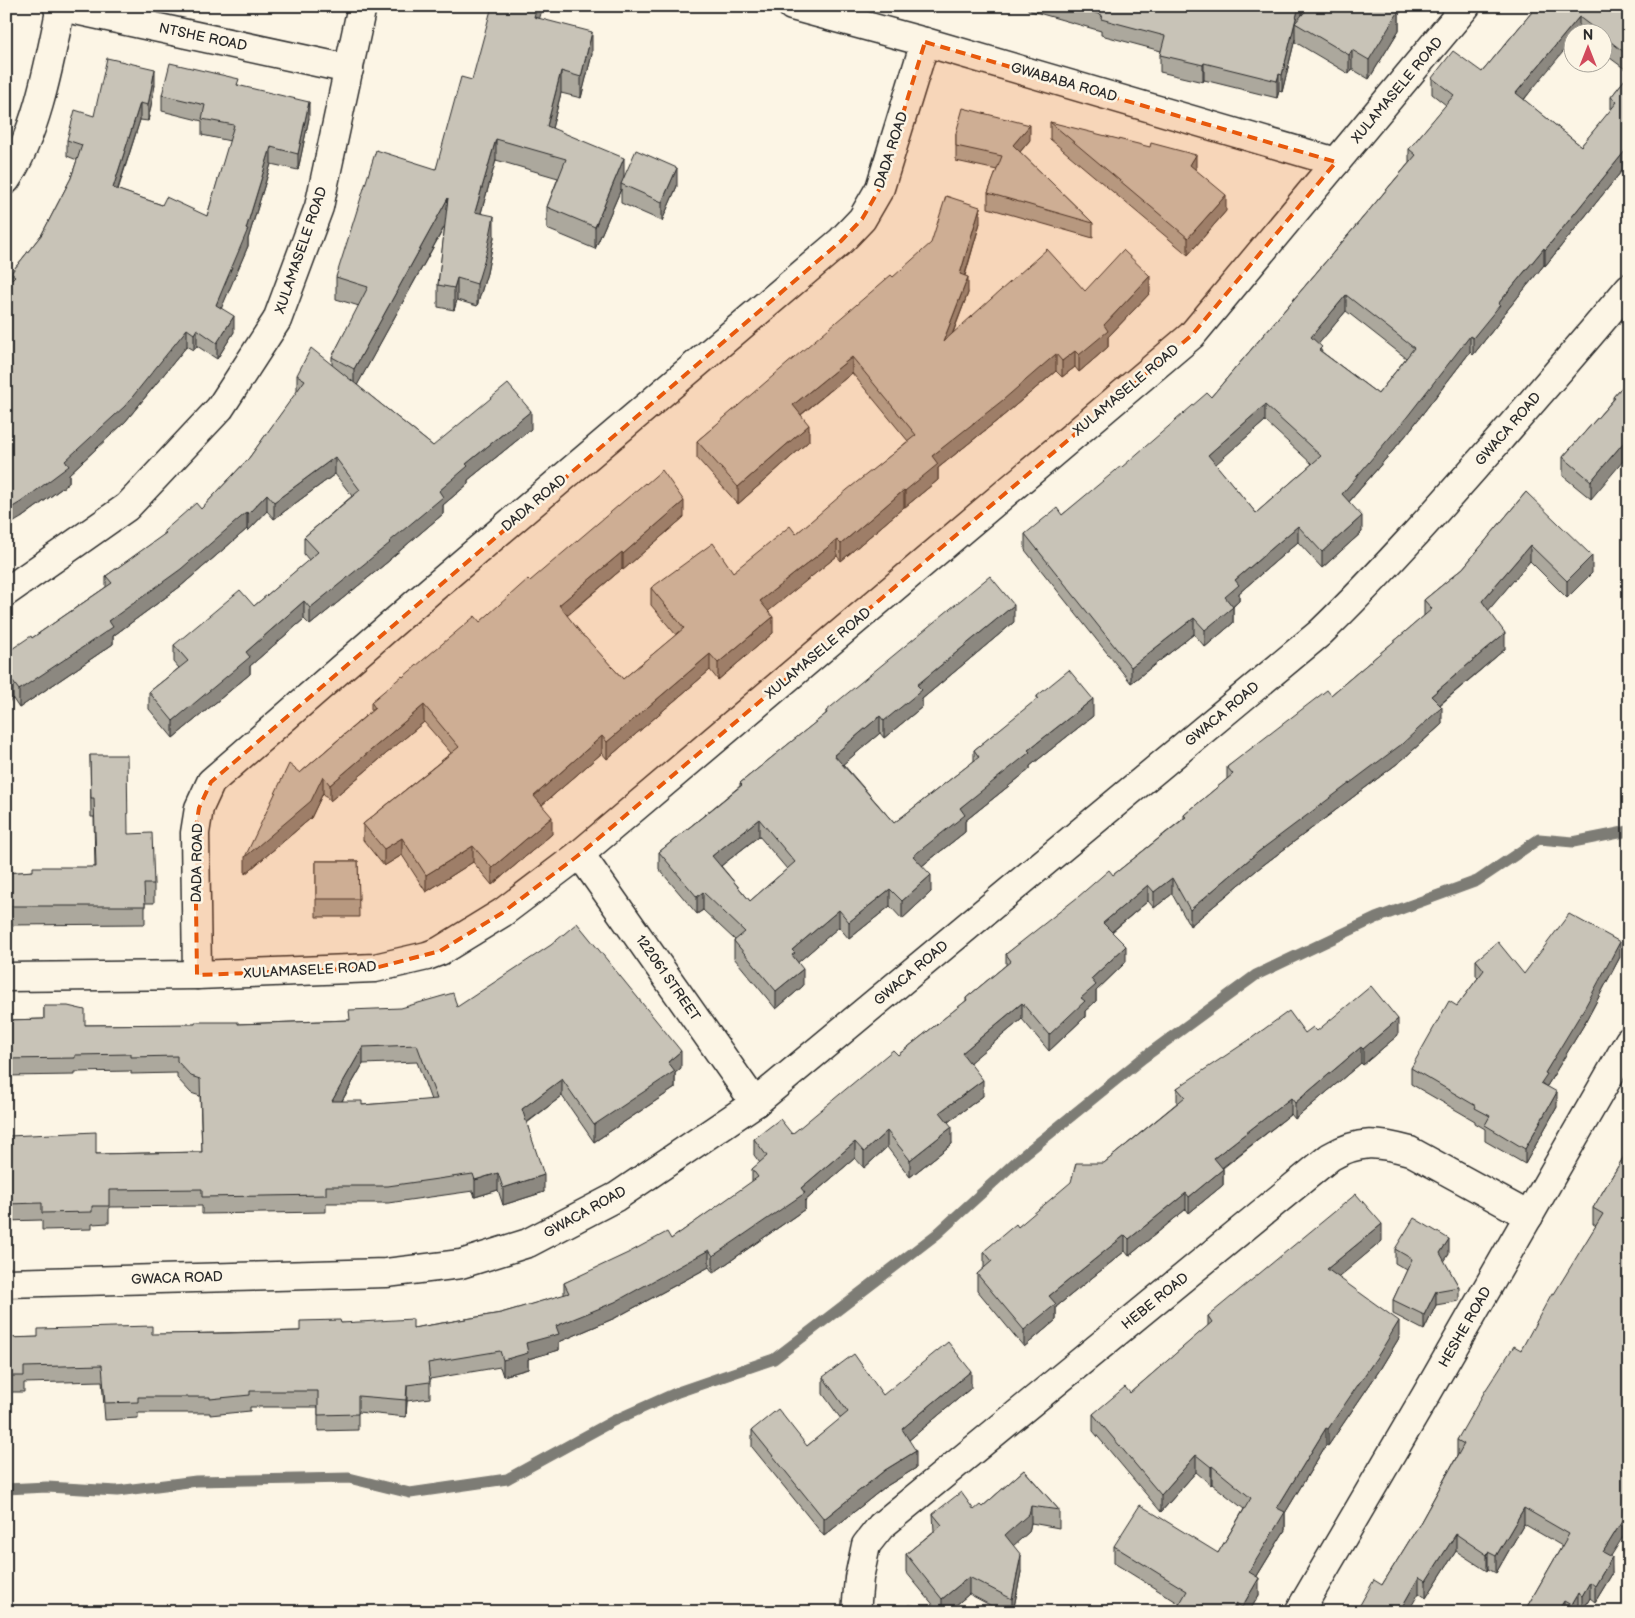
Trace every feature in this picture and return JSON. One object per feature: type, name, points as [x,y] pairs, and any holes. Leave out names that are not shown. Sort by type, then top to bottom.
[{"type":"street","name":"NTSHE ROAD","points":[[60,6],[349,69]]},
{"type":"street","points":[[6,180],[17,164],[40,101],[60,6]]},
{"type":"street","name":"XULAMASELE ROAD","points":[[6,592],[126,507],[220,408],[277,320],[319,207],[362,6]]},
{"type":"street","name":"GWABABA ROAD","points":[[792,6],[925,42],[1336,162]]},
{"type":"street","name":"XULAMASELE ROAD","points":[[6,977],[197,975],[375,968],[427,956],[440,951],[502,913],[580,854],[1192,334],[1466,6]]},
{"type":"street","name":"DADA ROAD","points":[[197,975],[195,833],[199,808],[211,782],[431,590],[841,241],[862,219],[880,188],[925,42]]},
{"type":"street","name":"GWACA ROAD","points":[[6,1283],[386,1273],[461,1264],[528,1243],[616,1197],[755,1103],[1320,633],[1415,536],[1629,288]]},
{"type":"street","name":"122061 STREET","points":[[580,854],[755,1103]]},
{"type":"street","name":"HESHE ROAD","points":[[1299,1612],[1629,1041]]},
{"type":"street","name":"HEBE ROAD","points":[[856,1612],[859,1578],[866,1544],[881,1526],[1330,1157],[1344,1148],[1362,1144],[1390,1145],[1410,1151],[1528,1216]]},
{"type":"highlighted area","points":[[925,42],[1336,162],[1192,335],[580,854],[502,913],[440,951],[375,968],[197,975],[195,833],[199,808],[211,782],[841,241],[862,219],[880,188]]},
{"type":"building","points":[[492,6],[537,6],[534,17],[592,32],[581,77],[561,71],[547,126],[624,158],[595,227],[547,207],[566,159],[496,139],[475,212],[494,216],[487,251],[477,284],[457,278],[454,288],[438,285],[448,198],[354,369],[332,357],[368,287],[336,277],[376,150],[436,169],[461,77],[472,80]]},
{"type":"building","points":[[1073,6],[1299,6],[1282,75],[1279,74],[1277,81],[1204,63],[1203,65],[1160,55],[1165,36],[1101,19],[1102,15]]},
{"type":"building","points":[[1310,6],[1392,6],[1399,11],[1369,60],[1352,50],[1349,55],[1295,23]]},
{"type":"building","points":[[1537,6],[1629,6],[1629,56],[1612,43],[1612,22],[1586,22],[1579,17],[1575,22],[1562,22],[1562,38],[1516,93],[1581,146],[1617,102],[1611,97],[1629,74],[1629,146],[1545,250],[1544,248],[1498,304],[1500,305],[1473,338],[1470,336],[1407,417],[1342,494],[1362,516],[1322,552],[1298,526],[1235,580],[1239,585],[1225,597],[1233,607],[1205,630],[1194,618],[1131,667],[1025,534],[1057,508],[1062,515],[1122,467],[1207,393],[1211,397],[1416,155],[1409,149],[1454,95],[1432,78],[1453,51],[1482,72]],"holes":[[[1346,295],[1414,348],[1378,394],[1319,350],[1322,347],[1311,337]],[[1265,405],[1321,456],[1256,513],[1208,455]]]},
{"type":"building","points":[[107,58],[155,69],[148,105],[140,103],[113,188],[162,205],[166,197],[207,216],[234,125],[202,119],[205,105],[162,95],[170,63],[239,79],[237,85],[309,102],[298,154],[271,147],[246,229],[248,229],[216,305],[234,316],[217,343],[197,329],[194,334],[187,329],[125,406],[65,461],[69,466],[6,511],[6,285],[15,276],[11,273],[42,234],[71,178],[82,145],[67,140],[75,110],[94,116]]},
{"type":"building","points":[[963,108],[1030,125],[1013,145],[1093,223],[988,193],[1002,156],[956,146],[956,133]]},
{"type":"building","points":[[1050,122],[1150,147],[1151,143],[1196,155],[1190,165],[1226,195],[1188,238]]},
{"type":"building","points":[[636,150],[677,168],[662,202],[621,184]]},
{"type":"building","points":[[946,196],[980,207],[960,274],[968,277],[943,342],[1047,249],[1085,291],[1123,250],[1150,276],[1104,325],[1108,331],[1079,355],[1075,351],[1062,361],[1056,354],[1003,400],[932,456],[938,464],[904,490],[841,544],[837,540],[760,601],[773,617],[718,663],[710,654],[607,742],[602,736],[534,796],[552,817],[492,868],[473,846],[426,875],[402,838],[384,849],[363,824],[459,747],[424,705],[330,785],[323,776],[311,801],[245,857],[289,764],[300,773],[375,708],[371,702],[402,676],[475,616],[480,622],[528,579],[530,581],[662,470],[684,501],[623,554],[622,552],[559,605],[584,637],[623,679],[684,628],[651,588],[713,543],[733,572],[790,526],[796,534],[916,435],[852,357],[793,405],[809,425],[738,487],[697,441],[931,243]]},
{"type":"building","points":[[311,348],[433,446],[508,384],[531,411],[466,464],[468,466],[439,491],[443,497],[390,543],[310,608],[304,601],[246,652],[250,657],[173,721],[149,692],[188,661],[174,645],[240,590],[254,606],[318,552],[304,537],[360,490],[335,457],[274,502],[267,494],[248,514],[247,512],[181,569],[109,621],[113,627],[19,690],[13,682],[6,686],[6,653],[31,636],[32,638],[112,583],[106,576],[166,533],[164,531],[196,503],[201,509],[249,458],[305,380],[297,375]]},
{"type":"building","points":[[1629,379],[1629,436],[1591,481],[1563,457],[1615,398],[1613,397]]},
{"type":"building","points":[[1526,492],[1592,556],[1567,581],[1530,545],[1482,601],[1505,633],[1431,696],[1442,707],[1402,744],[1258,852],[1190,910],[1172,878],[1154,892],[1148,885],[1103,923],[1126,946],[1091,979],[1096,985],[1081,998],[1085,1001],[1049,1035],[1022,1003],[962,1053],[983,1080],[940,1112],[952,1127],[910,1160],[887,1131],[864,1152],[855,1142],[801,1188],[805,1193],[713,1256],[709,1250],[615,1302],[556,1326],[559,1334],[526,1343],[528,1353],[503,1360],[500,1351],[428,1363],[430,1382],[407,1385],[406,1400],[358,1396],[358,1414],[318,1415],[318,1391],[250,1391],[250,1395],[210,1399],[210,1397],[138,1397],[138,1402],[105,1403],[102,1365],[24,1367],[24,1376],[6,1376],[6,1338],[38,1337],[38,1329],[152,1326],[152,1334],[229,1333],[300,1331],[300,1321],[340,1320],[341,1323],[413,1319],[413,1328],[501,1313],[569,1293],[564,1283],[628,1253],[667,1232],[671,1239],[758,1177],[752,1169],[767,1156],[754,1139],[780,1119],[792,1134],[893,1050],[898,1055],[967,1000],[966,998],[1011,961],[1006,954],[1109,870],[1113,875],[1186,817],[1184,815],[1233,774],[1227,767],[1327,690],[1331,695],[1432,609],[1424,600],[1463,568]]},
{"type":"building","points":[[990,576],[1014,605],[917,685],[922,690],[884,721],[880,716],[834,755],[894,823],[979,757],[974,750],[1069,670],[1093,699],[1028,750],[1030,752],[960,808],[965,815],[913,856],[931,875],[902,901],[890,889],[849,922],[839,910],[792,950],[795,953],[792,955],[803,969],[776,991],[734,941],[745,932],[703,892],[697,897],[659,852],[742,785],[740,783],[827,713],[826,711]],"holes":[[[759,819],[795,862],[750,901],[712,856]]]},
{"type":"building","points":[[90,755],[127,755],[128,834],[152,833],[154,884],[144,884],[145,906],[6,906],[6,873],[33,871],[33,867],[96,867],[94,798],[91,798]]},
{"type":"building","points":[[316,861],[358,861],[359,899],[316,899]]},
{"type":"building","points":[[1569,914],[1620,942],[1585,1007],[1545,1073],[1547,1074],[1541,1083],[1557,1092],[1525,1149],[1485,1125],[1490,1116],[1475,1108],[1476,1106],[1411,1068],[1449,1001],[1457,1006],[1484,970],[1476,960],[1498,942],[1524,974]]},
{"type":"building","points":[[577,923],[681,1051],[668,1062],[675,1071],[594,1125],[562,1079],[522,1109],[544,1175],[503,1188],[498,1173],[475,1180],[473,1174],[388,1186],[326,1186],[326,1195],[202,1197],[202,1189],[109,1190],[109,1206],[92,1206],[92,1212],[42,1213],[42,1203],[6,1204],[6,1125],[8,1136],[96,1132],[96,1154],[202,1152],[200,1079],[191,1076],[177,1061],[177,1056],[131,1057],[131,1054],[75,1055],[75,1058],[6,1059],[6,1020],[44,1019],[44,1006],[68,1006],[85,1010],[85,1025],[195,1024],[195,1022],[238,1022],[238,1024],[350,1020],[349,1010],[401,1008],[453,993],[457,1007],[551,945]],"holes":[[[417,1045],[437,1099],[362,1105],[362,1101],[332,1101],[363,1047]]]},
{"type":"building","points":[[1371,986],[1398,1019],[1363,1049],[1361,1047],[1295,1103],[1291,1098],[1214,1158],[1223,1169],[1189,1197],[1186,1193],[1129,1239],[1125,1235],[1049,1296],[1056,1304],[1024,1330],[977,1274],[992,1261],[984,1251],[1016,1224],[1018,1227],[1071,1182],[1076,1163],[1104,1163],[1185,1097],[1177,1088],[1289,1011],[1305,1033],[1313,1027],[1317,1031]]},
{"type":"building","points":[[1629,1148],[1629,1510],[1603,1552],[1612,1557],[1595,1586],[1590,1582],[1582,1596],[1578,1593],[1571,1605],[1564,1601],[1557,1612],[1524,1612],[1569,1534],[1524,1508],[1496,1556],[1488,1552],[1487,1555],[1456,1534],[1426,1581],[1419,1577],[1399,1612],[1356,1612],[1374,1580],[1382,1585],[1419,1525],[1464,1444],[1457,1440],[1485,1391],[1514,1346],[1521,1350],[1552,1293],[1554,1294],[1603,1214],[1593,1208]]},
{"type":"building","points":[[1356,1194],[1382,1224],[1327,1269],[1399,1321],[1328,1429],[1326,1428],[1277,1508],[1285,1512],[1249,1572],[1259,1578],[1242,1607],[1236,1603],[1231,1612],[1175,1612],[1187,1591],[1114,1546],[1140,1505],[1218,1553],[1251,1498],[1196,1455],[1161,1495],[1093,1414],[1125,1387],[1130,1393],[1212,1322],[1208,1316]]},
{"type":"building","points":[[1414,1218],[1449,1239],[1440,1253],[1459,1287],[1436,1291],[1424,1315],[1393,1300],[1412,1259],[1395,1249]]},
{"type":"building","points":[[948,1342],[971,1371],[902,1429],[916,1451],[885,1470],[824,1519],[752,1430],[778,1409],[807,1446],[848,1412],[823,1377],[854,1354],[883,1395]]},
{"type":"building","points":[[1024,1470],[1059,1510],[1031,1506],[1029,1514],[1005,1535],[1021,1555],[1012,1599],[969,1577],[942,1599],[906,1554],[942,1525],[933,1514],[961,1492],[974,1510],[980,1505],[982,1507]]},
{"type":"building","points":[[908,1605],[946,1608],[945,1612],[908,1612]]},
{"type":"waterway","points":[[6,1489],[47,1487],[117,1491],[196,1481],[349,1478],[410,1493],[507,1479],[613,1421],[678,1392],[774,1359],[937,1234],[1021,1157],[1143,1058],[1256,975],[1376,918],[1477,881],[1539,839],[1573,842],[1629,831]]}]
